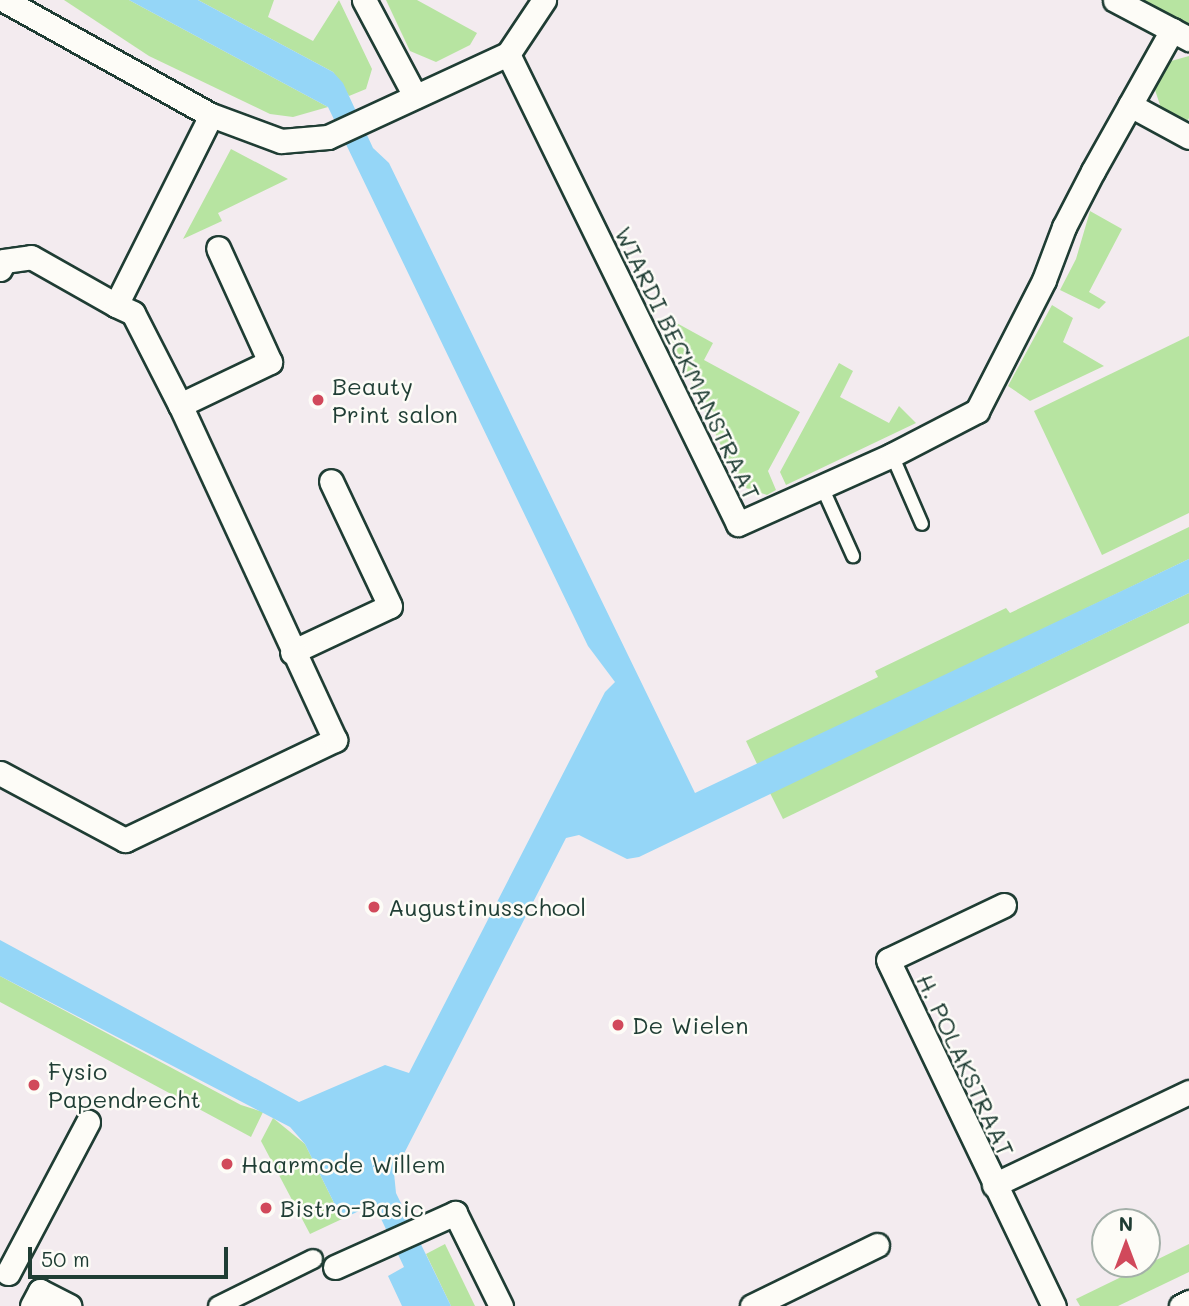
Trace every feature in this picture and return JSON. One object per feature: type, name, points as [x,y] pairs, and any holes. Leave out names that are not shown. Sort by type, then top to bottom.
[{"type":"street","points":[[4,0],[211,115],[281,141],[328,136],[508,54],[544,0]]},
{"type":"street","points":[[364,0],[415,96]]},
{"type":"street","points":[[1115,0],[1181,34]]},
{"type":"street","name":"WIARDI BECKMANSTRAAT","points":[[508,54],[738,524],[892,455],[977,411],[1044,280],[1064,227],[1130,105],[1181,34]]},
{"type":"street","points":[[1130,105],[1189,138]]},
{"type":"street","points":[[116,305],[211,115]]},
{"type":"street","points":[[180,405],[270,362],[218,248]]},
{"type":"street","points":[[0,269],[4,261],[31,257],[133,313],[180,405],[335,740],[125,840],[0,773]]},
{"type":"street","points":[[292,652],[390,606],[331,481]]},
{"type":"street","name":"H. POLAKSTRAAT","points":[[1004,905],[888,960],[1054,1306]]},
{"type":"street","points":[[994,1185],[1189,1092]]},
{"type":"street","points":[[69,1306],[36,1298],[4,1271],[88,1122]]},
{"type":"street","points":[[335,1267],[455,1213],[501,1306]]},
{"type":"street","points":[[752,1306],[877,1245]]},
{"type":"street","points":[[218,1306],[313,1259]]},
{"type":"street","points":[[1181,1306],[1189,1302]]},
{"type":"lane","points":[[892,455],[922,524]]},
{"type":"lane","points":[[822,487],[853,556]]},
{"type":"green space","points":[[64,0],[129,0],[328,107],[293,117],[270,114],[149,56]]},
{"type":"green space","points":[[198,0],[274,0],[268,17],[313,41],[339,0],[372,69],[366,89],[349,96],[333,72]]},
{"type":"green space","points":[[386,0],[417,0],[477,33],[470,45],[436,62],[410,51]]},
{"type":"green space","points":[[1137,0],[1189,0],[1189,28]]},
{"type":"green space","points":[[1189,56],[1189,118],[1186,124],[1161,108],[1154,87],[1164,63]]},
{"type":"green space","points":[[231,149],[288,179],[218,213],[222,221],[183,239]]},
{"type":"green space","points":[[1090,211],[1122,229],[1089,292],[1106,302],[1099,309],[1060,290],[1076,259]]},
{"type":"green space","points":[[1052,305],[1073,318],[1063,342],[1104,366],[1030,401],[1008,386]]},
{"type":"green space","points":[[673,321],[713,343],[704,360],[800,412],[768,471],[776,490],[767,495],[740,486],[669,335]]},
{"type":"green space","points":[[1189,336],[1189,513],[1102,555],[1034,411]]},
{"type":"green space","points":[[839,363],[853,371],[840,397],[889,423],[899,406],[916,423],[786,485],[780,472]]},
{"type":"green space","points":[[1189,527],[1189,559],[758,766],[746,741],[878,677],[875,671],[1006,608],[1010,613]]},
{"type":"green space","points":[[1189,593],[1189,623],[783,819],[770,793]]},
{"type":"green space","points":[[0,976],[241,1105],[263,1112],[251,1137],[0,1002]]},
{"type":"green space","points":[[273,1118],[305,1144],[342,1219],[310,1234],[261,1141]]},
{"type":"green space","points":[[445,1244],[475,1306],[451,1306],[426,1254]]},
{"type":"green space","points":[[1189,1244],[1189,1272],[1118,1306],[1080,1306],[1076,1299],[1119,1278],[1161,1278],[1161,1258]]},
{"type":"water","points":[[129,0],[198,0],[333,72],[343,83],[373,148],[389,163],[695,793],[1189,559],[1189,593],[639,857],[627,859],[579,835],[566,838],[394,1173],[396,1193],[451,1306],[402,1306],[388,1276],[404,1267],[374,1204],[342,1219],[305,1144],[290,1127],[0,976],[0,940],[299,1102],[385,1065],[409,1073],[605,692],[615,682],[588,646],[328,107]]},
{"type":"place","name":"Beauty Print salon","points":[[318,400]]},
{"type":"place","name":"Augustinusschool","points":[[374,907]]},
{"type":"place","name":"De Wielen","points":[[618,1025]]},
{"type":"place","name":"Fysio Papendrecht","points":[[34,1085]]},
{"type":"place","name":"Haarmode Willem","points":[[227,1164]]},
{"type":"place","name":"Bistro-Basic","points":[[266,1208]]}]
